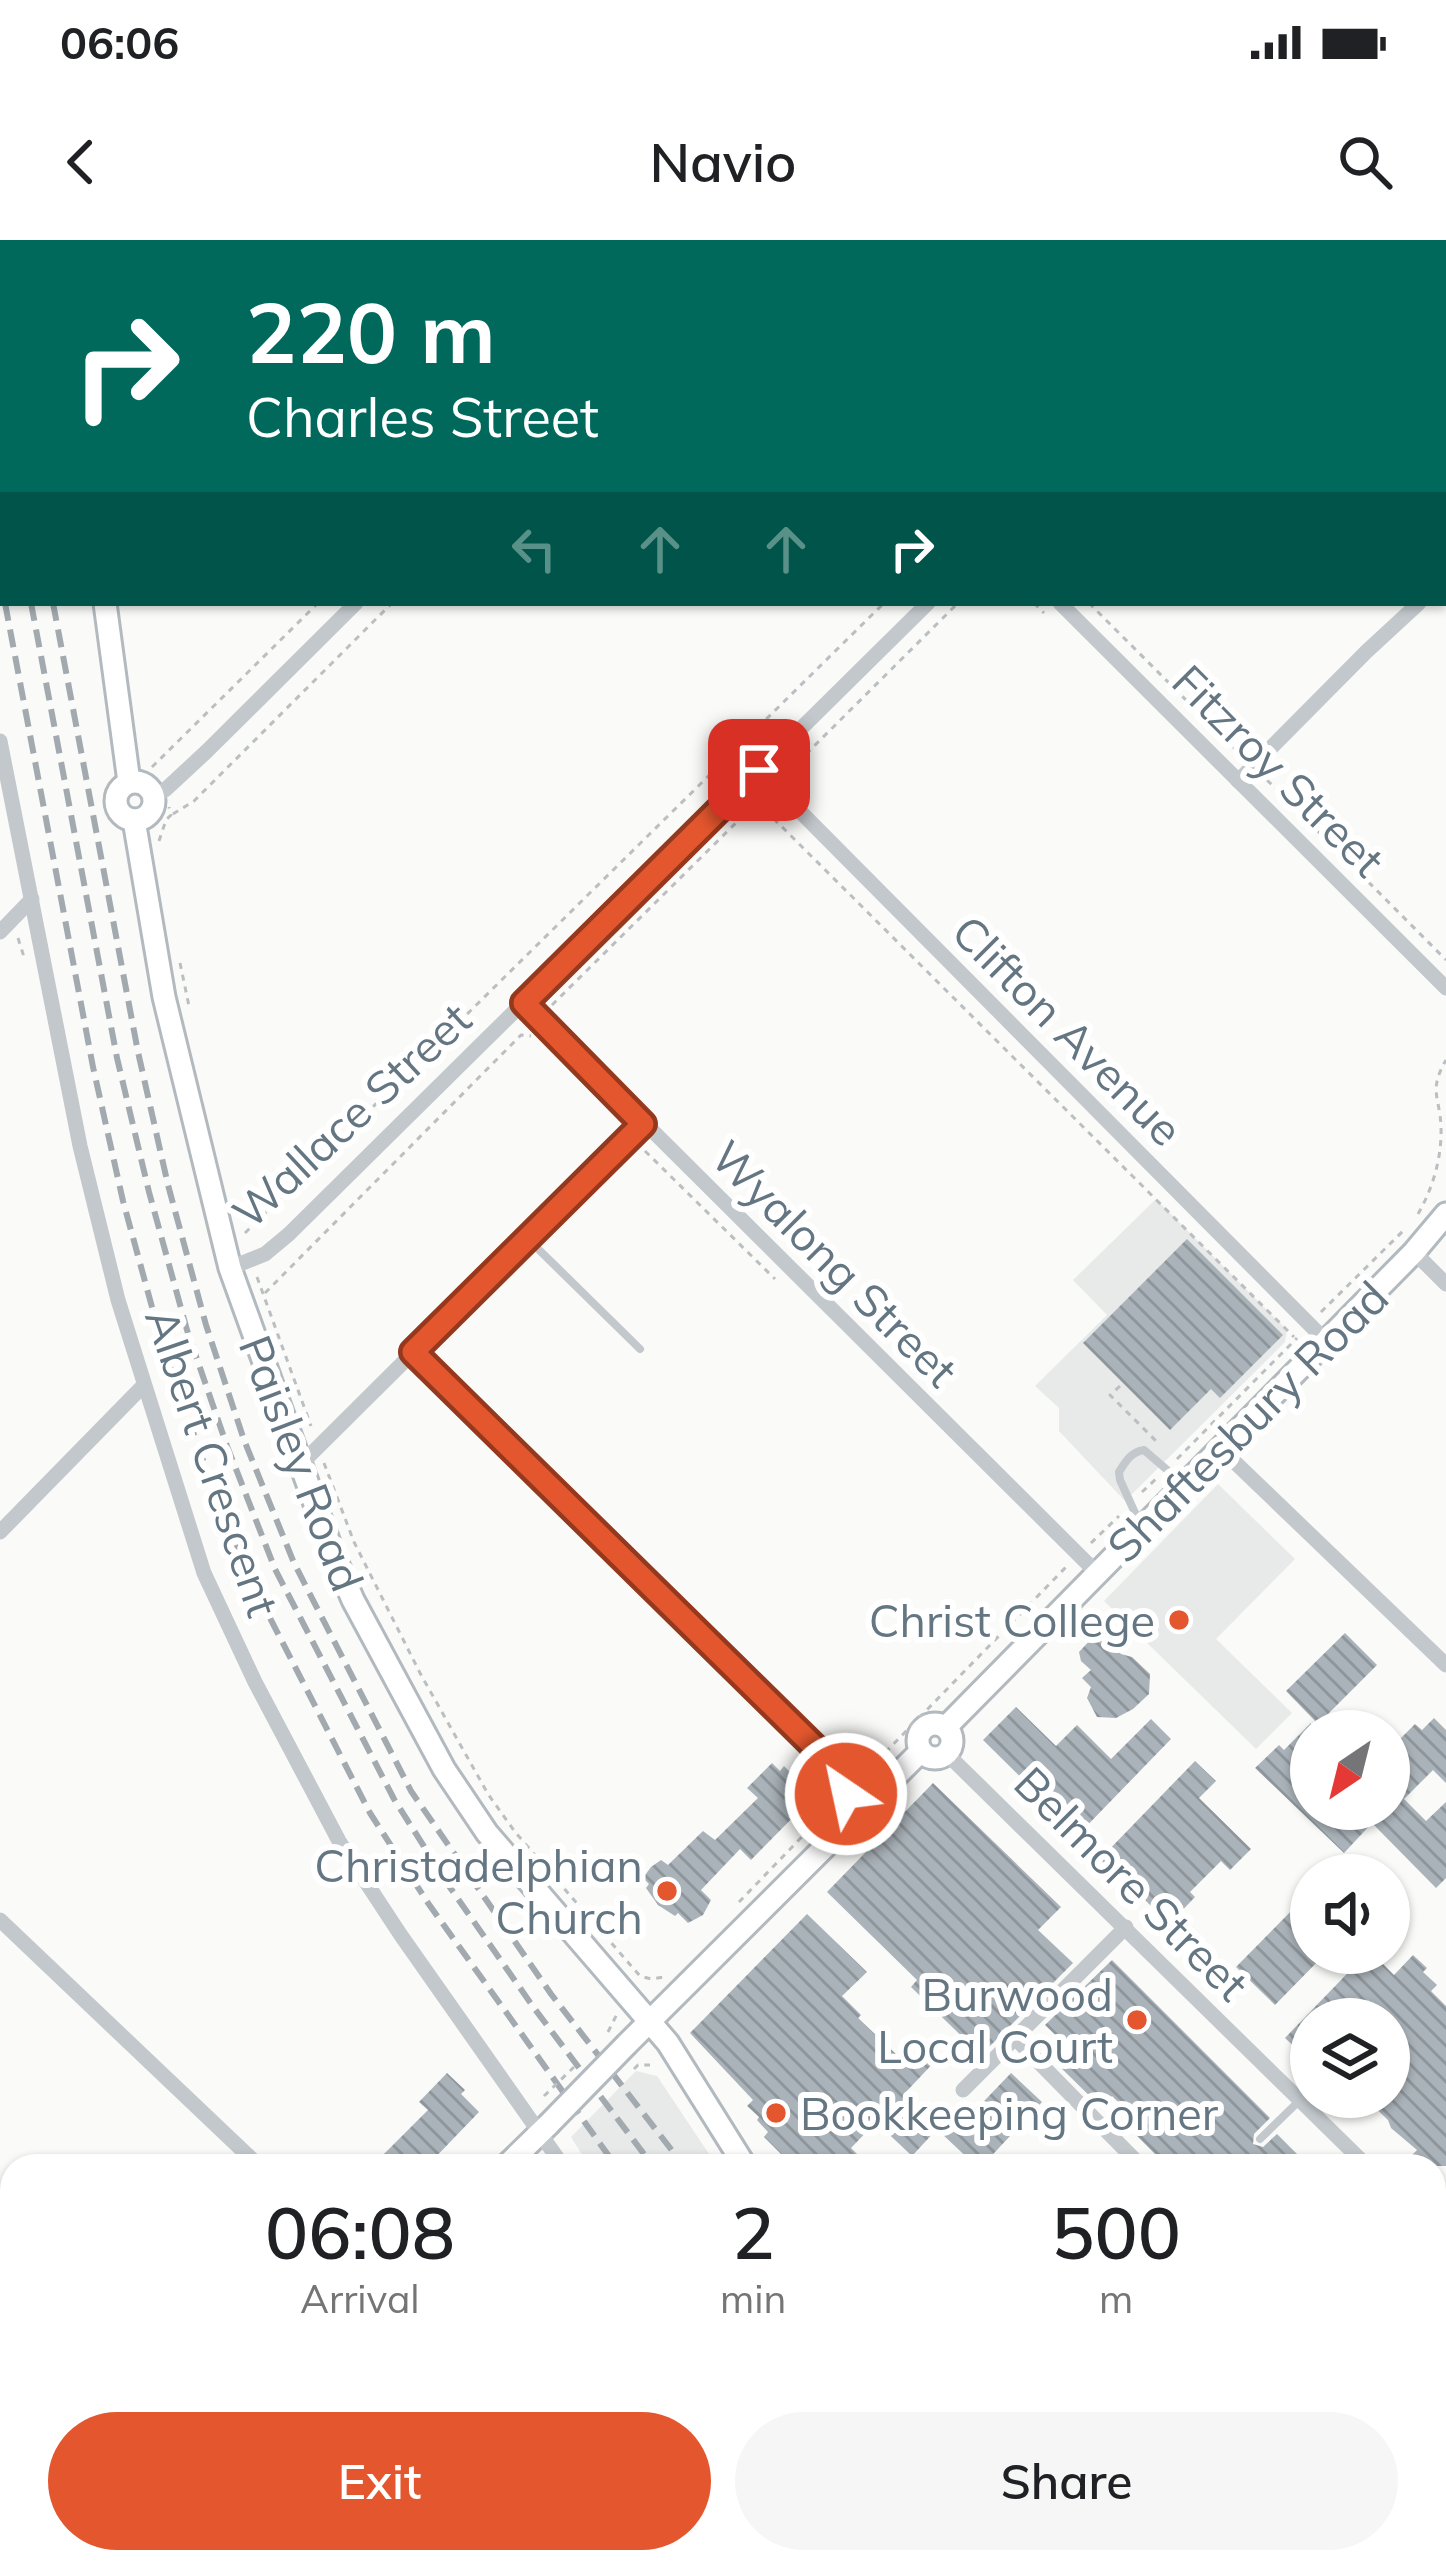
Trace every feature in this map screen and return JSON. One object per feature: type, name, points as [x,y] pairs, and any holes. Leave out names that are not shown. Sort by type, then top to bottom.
[{"type":"main road","points":[[105,606],[129,782]]},
{"type":"main road","points":[[129,782],[160,793],[153,810],[134,820],[119,812],[116,800],[129,782]]},
{"type":"main road","name":"Paisley Road","points":[[134,820],[164,998],[300,1465],[353,1600],[444,1769],[487,1833],[652,2023],[738,2154]]},
{"type":"main road","name":"Shaftesbury Road","points":[[946,1727],[1414,1252],[1446,1213]]},
{"type":"main road","points":[[933,1723],[946,1727],[953,1737],[947,1754],[932,1758],[921,1751],[918,1737],[933,1723]]},
{"type":"main road","points":[[518,2154],[921,1751]]},
{"type":"street","points":[[160,793],[353,606]]},
{"type":"street","name":"Wallace Street","points":[[240,1264],[265,1254],[289,1234],[925,606]]},
{"type":"street","name":"Fitzroy Street","points":[[1063,606],[1446,988]]},
{"type":"street","points":[[1238,781],[1416,606]]},
{"type":"street","name":"Albert Crescent","points":[[0,740],[80,1146],[118,1300],[204,1573],[339,1841],[400,1934],[544,2128],[557,2154]]},
{"type":"street","name":"Clifton Avenue","points":[[759,770],[1326,1341]]},
{"type":"street","points":[[0,932],[32,899]]},
{"type":"street","name":"Wyalong Street","points":[[524,1003],[1096,1572]]},
{"type":"street","points":[[300,1465],[643,1124]]},
{"type":"street","points":[[1414,1252],[1446,1284]]},
{"type":"street","points":[[413,1352],[848,1781],[895,1777]]},
{"type":"street","points":[[0,1532],[144,1385]]},
{"type":"street","points":[[1220,1448],[1446,1665]]},
{"type":"street","name":"Belmore Street","points":[[947,1754],[1290,2090]]},
{"type":"street","points":[[841,1831],[848,1781]]},
{"type":"street","points":[[963,2090],[1126,1927]]},
{"type":"street","points":[[4,1931],[247,2154]]},
{"type":"street","points":[[1015,2038],[1129,2154]]},
{"type":"street","name":"Belmore Street","points":[[1317,2118],[1350,2154]]},
{"type":"lane","points":[[528,1239],[640,1349]]},
{"type":"lane","points":[[1141,1527],[1119,1472],[1135,1452],[1144,1450],[1170,1466],[1184,1484]]},
{"type":"lane","points":[[1260,2139],[1290,2110]]},
{"type":"path","points":[[172,815],[160,793],[160,773],[151,766],[315,606]]},
{"type":"path","points":[[158,839],[166,820],[194,801],[389,606]]},
{"type":"path","points":[[675,1968],[662,1978],[640,1976],[515,1832],[488,1794],[354,1542],[264,1295],[240,1264],[244,1234],[881,606]]},
{"type":"path","points":[[783,778],[955,606]]},
{"type":"path","points":[[1092,606],[1240,753]]},
{"type":"path","points":[[1266,779],[1446,960]]},
{"type":"path","points":[[547,1010],[757,802],[1297,1337],[872,1767],[848,1781],[730,1910]]},
{"type":"path","points":[[14,917],[29,968]]},
{"type":"path","points":[[181,965],[190,1010]]},
{"type":"path","points":[[264,1295],[521,1035],[535,1037]]},
{"type":"path","points":[[1319,1313],[1413,1222],[1430,1192],[1441,1124],[1435,1099],[1437,1076],[1446,1060]]},
{"type":"path","points":[[1120,1386],[1110,1395],[1157,1441],[1170,1466]]},
{"type":"path","points":[[605,2036],[617,2012]]},
{"type":"path","points":[[634,2069],[650,2065]]},
{"type":"shaded area","points":[[1156,1199],[1287,1330],[1285,1342],[1125,1501],[1059,1431],[1059,1408],[1035,1386],[1107,1315],[1073,1280]]},
{"type":"shaded area","name":"Christ College","points":[[1218,1484],[1295,1559],[1216,1639],[1290,1715],[1256,1749],[1104,1601]]},
{"type":"shaded area","points":[[636,2071],[657,2076],[709,2154],[582,2154],[571,2137]]},
{"type":"building","points":[[1187,1239],[1283,1335],[1220,1398],[1211,1389],[1170,1430],[1083,1343]]},
{"type":"building","points":[[1345,1633],[1377,1665],[1332,1710],[1304,1710],[1286,1691]]},
{"type":"building","points":[[1094,1636],[1103,1636],[1150,1674],[1149,1694],[1116,1718],[1097,1717],[1087,1698],[1091,1687],[1082,1678],[1091,1670],[1079,1652]]},
{"type":"building","points":[[1016,1707],[1056,1746],[1077,1725],[1111,1759],[1151,1719],[1171,1739],[1076,1837],[983,1740]]},
{"type":"building","points":[[1434,1718],[1446,1730],[1446,1783],[1433,1770],[1410,1793],[1410,1729],[1415,1724],[1422,1730]]},
{"type":"building","points":[[1290,1744],[1290,1801],[1255,1768],[1279,1745],[1284,1750]]},
{"type":"building","points":[[1195,1761],[1216,1781],[1199,1798],[1251,1849],[1230,1870],[1221,1861],[1190,1892],[1195,1897],[1169,1924],[1100,1859]]},
{"type":"building","points":[[772,1763],[780,1771],[784,1766],[814,1796],[751,1860],[740,1849],[701,1890],[711,1900],[703,1915],[688,1923],[658,1905],[643,1878],[651,1867],[661,1860],[668,1865],[703,1831],[715,1840],[758,1798],[747,1788]]},
{"type":"building","points":[[933,1783],[1061,1907],[1038,1930],[1073,1963],[981,2055],[911,1987],[917,1980],[827,1892]]},
{"type":"building","points":[[1446,1802],[1446,1878],[1436,1888],[1410,1862],[1410,1854],[1403,1854],[1379,1830],[1410,1830],[1410,1805],[1426,1821]]},
{"type":"building","points":[[1320,1830],[1365,1830],[1344,1853]]},
{"type":"building","points":[[1290,1912],[1290,1974],[1305,1974],[1275,2005],[1236,1967]]},
{"type":"building","points":[[807,1914],[867,1972],[842,1996],[861,2015],[858,2018],[897,2055],[904,2048],[915,2060],[929,2045],[940,2056],[903,2095],[938,2128],[914,2154],[876,2122],[851,2148],[857,2154],[781,2154],[764,2137],[768,2132],[747,2106],[753,2100],[690,2033]]},
{"type":"building","points":[[1413,1955],[1427,1968],[1423,1972],[1437,1985],[1431,1991],[1446,2006],[1446,2154],[1413,2154],[1417,2150],[1386,2118],[1410,2118],[1410,1998],[1324,1998],[1347,1974],[1410,1974]]},
{"type":"building","points":[[1112,1960],[1270,2118],[1254,2134],[1253,2144],[1263,2147],[1277,2134],[1297,2154],[1155,2154],[1133,2132],[1141,2124],[1112,2096],[1101,2107],[1057,2064],[1071,2050],[1045,2025]]},
{"type":"building","points":[[447,2073],[479,2112],[439,2154],[384,2154],[428,2110],[419,2102]]},
{"type":"building","points":[[1011,2073],[1042,2102],[993,2154],[963,2154],[939,2131],[955,2115],[964,2122]]},
{"type":"railway","points":[[6,606],[123,1201],[161,1340],[201,1455],[251,1581],[370,1813],[428,1903],[607,2154]]},
{"type":"railway","points":[[32,606],[117,1058],[149,1192],[187,1330],[275,1569],[394,1799],[534,2008],[644,2154]]},
{"type":"railway","points":[[54,606],[138,1052],[168,1185],[244,1440],[294,1563],[411,1791],[551,1994],[675,2154]]},
{"type":"place","name":"Christ College","points":[[1179,1620]]},
{"type":"place","name":"Christadelphian Church","points":[[667,1891]]},
{"type":"place","name":"Burwood Local Court","points":[[1137,2020]]},
{"type":"place","name":"Bookkeeping Corner","points":[[776,2113]]},
{"type":"route","points":[[759,770],[524,1003],[643,1124],[413,1352],[842,1774],[846,1794]]}]
